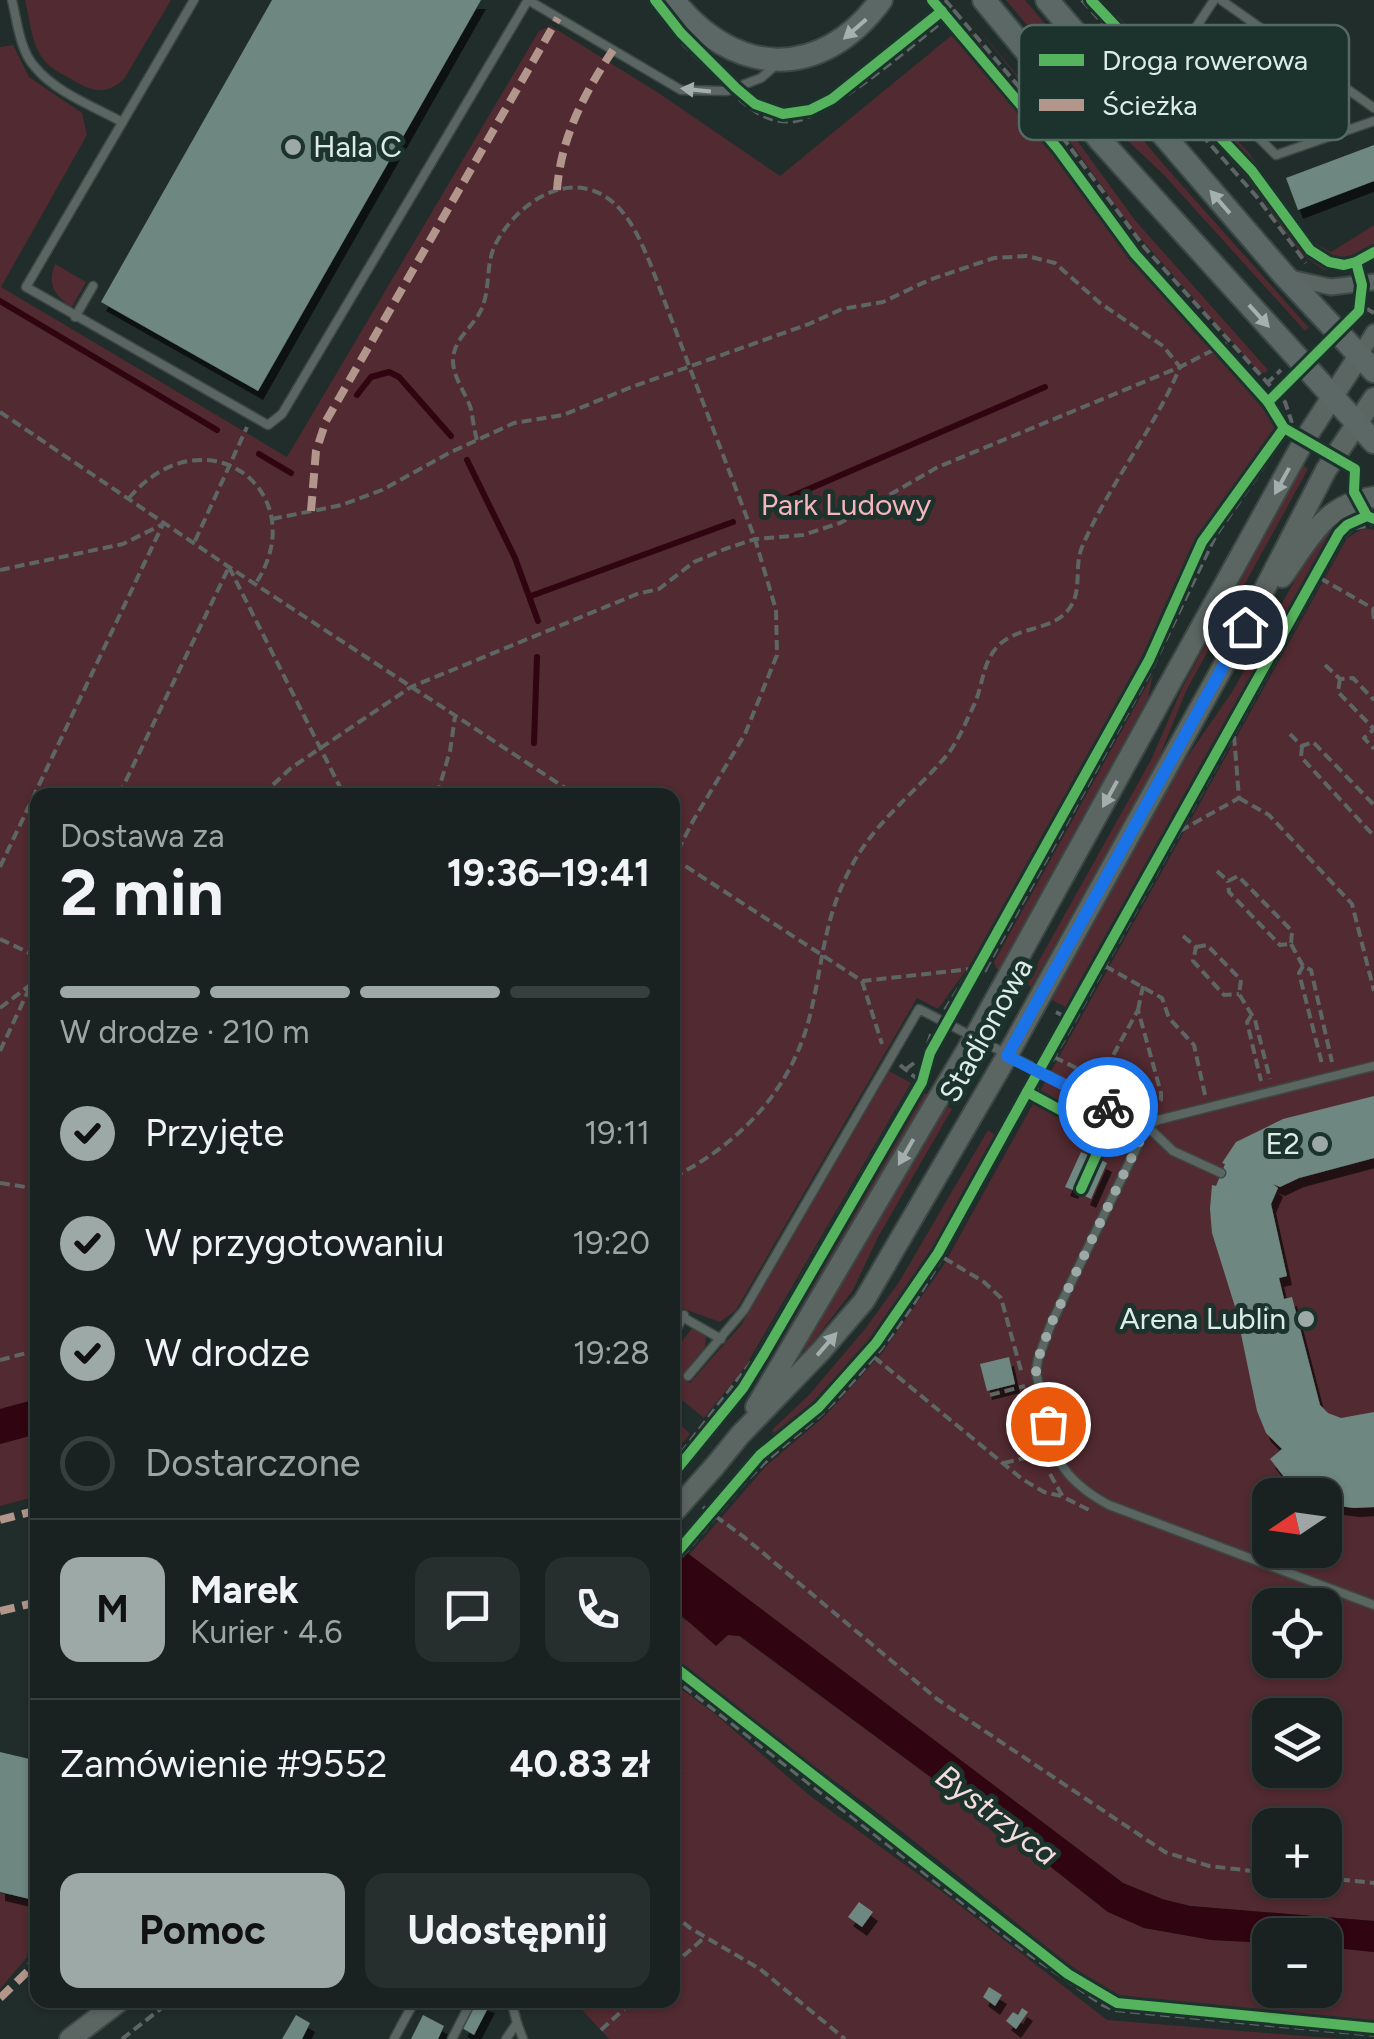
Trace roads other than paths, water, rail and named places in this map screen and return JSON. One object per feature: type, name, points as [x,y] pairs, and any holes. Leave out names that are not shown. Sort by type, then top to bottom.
[{"type":"main road","points":[[674,0],[695,25],[735,52],[757,59],[805,56],[840,42],[868,18],[881,0]]},
{"type":"main road","points":[[984,0],[1019,42]]},
{"type":"main road","points":[[1047,0],[1069,25]]},
{"type":"main road","points":[[1100,140],[1374,442]]},
{"type":"main road","points":[[1168,140],[1284,275],[1367,363]]},
{"type":"street","points":[[1284,275],[1313,285],[1368,283]]},
{"type":"street","name":"Stadionowa","points":[[740,1435],[974,1038],[1297,435],[1367,363],[1369,328]]},
{"type":"street","name":"Stadionowa","points":[[680,1505],[864,1301],[1007,1056],[1245,627],[1326,470],[1374,398]]},
{"type":"street","name":"Stadionowa","points":[[1245,627],[1330,514],[1357,500],[1374,498]]},
{"type":"street","points":[[70,2039],[111,2008]]},
{"type":"lane","points":[[12,0],[20,36],[34,67],[122,122]]},
{"type":"lane","points":[[194,0],[26,287],[268,426],[274,423],[528,0],[682,90],[733,89],[761,78],[784,59]]},
{"type":"lane","points":[[1199,25],[1217,0],[1253,25]]},
{"type":"lane","points":[[1349,91],[1374,108]]},
{"type":"lane","points":[[1349,130],[1374,121]]},
{"type":"lane","points":[[1261,140],[1276,155],[1319,140]]},
{"type":"lane","points":[[75,317],[93,286]]},
{"type":"lane","points":[[688,1376],[744,1310],[919,1009],[1147,1126],[1173,1151],[1221,1173]]},
{"type":"lane","points":[[1374,1066],[1147,1126],[1051,1324],[1036,1372],[1060,1468],[1085,1492],[1109,1505],[1374,1606]]},
{"type":"lane","points":[[680,1313],[722,1339]]},
{"type":"lane","points":[[680,1322],[684,1315]]},
{"type":"lane","points":[[394,2039],[411,2008]]},
{"type":"lane","points":[[452,2039],[468,2008]]},
{"type":"lane","points":[[513,2008],[523,2039]]},
{"type":"lane","points":[[506,2039],[517,2023]]},
{"type":"water","points":[[30,1401],[30,1436],[0,1444],[0,1409]]},
{"type":"water","name":"Bystrzyca","points":[[680,1547],[1123,1883],[1190,1906],[1337,1918],[1252,1918],[1252,1942],[1212,1940],[1144,1928],[1108,1912],[740,1636],[728,1635],[716,1646],[680,1614]]},
{"type":"water","points":[[1342,1918],[1374,1921],[1374,1952],[1342,1949]]},
{"type":"waterway","points":[[0,301],[217,430]]},
{"type":"waterway","points":[[357,395],[371,377],[389,372],[399,377],[451,436]]},
{"type":"waterway","points":[[767,507],[1045,387]]},
{"type":"waterway","points":[[259,454],[291,473]]},
{"type":"waterway","points":[[467,460],[515,558],[538,621]]},
{"type":"waterway","points":[[531,596],[733,522]]},
{"type":"waterway","points":[[534,743],[537,657]]},
{"type":"place","name":"Hala C","points":[[293,147]]},
{"type":"place","name":"E2","points":[[1320,1144]]},
{"type":"place","name":"Arena Lublin","points":[[1306,1319]]},
{"type":"park label","name":"Park Ludowy","points":[[846,505]]}]
